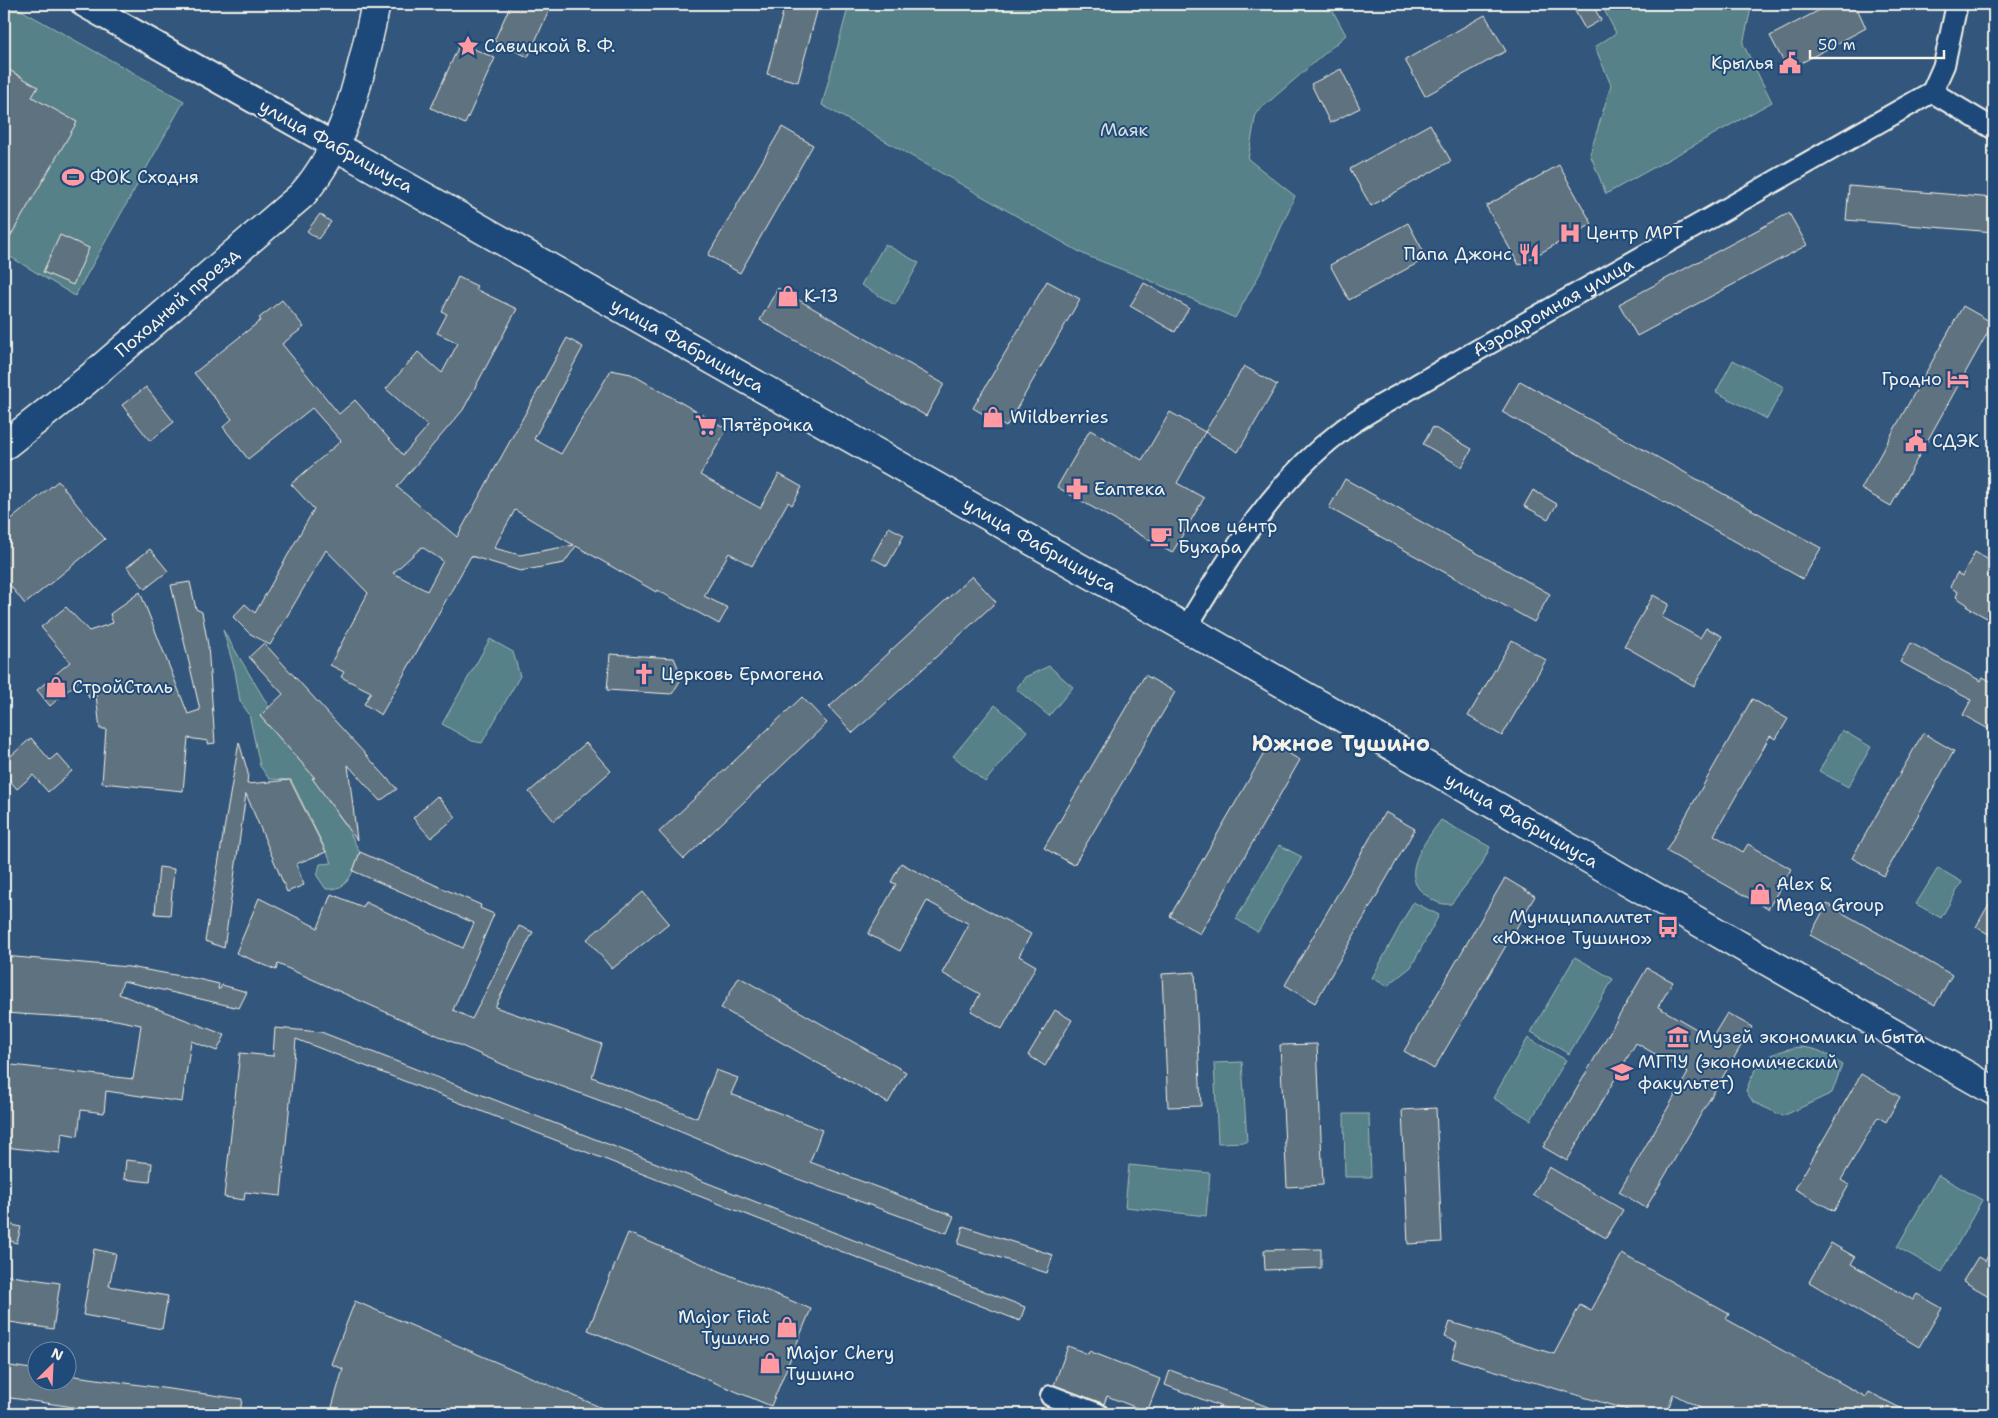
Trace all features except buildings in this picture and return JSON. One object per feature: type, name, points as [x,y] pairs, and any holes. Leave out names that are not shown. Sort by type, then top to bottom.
[{"type":"main road","name":"Походный проезд","points":[[4,446],[86,381],[302,195],[318,176],[335,146],[354,95],[376,4]]},
{"type":"main road","name":"улица Фабрициуса","points":[[335,146],[1186,628],[1994,1091]]},
{"type":"street","name":"улица Фабрициуса","points":[[84,4],[335,146]]},
{"type":"street","points":[[1957,4],[1944,65],[1932,92],[1994,130]]},
{"type":"street","name":"Аэродромная улица","points":[[1186,628],[1239,543],[1272,499],[1304,464],[1340,432],[1418,384],[1932,92]]},
{"type":"street","points":[[1051,1396],[1098,1414]]},
{"type":"green space","name":"ФОК Сходня","points":[[4,4],[10,4],[184,101],[75,296],[4,253]]},
{"type":"green space","name":"Маяк","points":[[849,4],[1329,4],[1346,35],[1256,113],[1248,159],[1295,196],[1263,268],[1235,318],[1144,278],[1085,255],[822,105]]},
{"type":"green space","points":[[1601,4],[1752,4],[1743,44],[1772,102],[1606,194],[1590,154],[1611,85],[1595,47],[1616,33]]},
{"type":"green space","points":[[885,244],[919,263],[895,305],[861,285]]},
{"type":"green space","points":[[1733,360],[1784,387],[1767,419],[1716,392]]},
{"type":"green space","points":[[223,630],[269,707],[260,716],[329,793],[325,797],[346,825],[360,853],[352,873],[340,887],[326,889],[317,876],[320,864],[332,863],[291,780],[269,779],[260,766],[249,714],[240,701],[235,671]]},
{"type":"green space","points":[[490,639],[513,652],[520,676],[482,743],[472,741],[442,724]]},
{"type":"green space","points":[[1049,666],[1073,687],[1049,716],[1016,689],[1025,677]]},
{"type":"green space","points":[[995,705],[1027,731],[985,782],[953,756]]},
{"type":"green space","points":[[1842,730],[1871,747],[1848,787],[1819,771]]},
{"type":"green space","points":[[1441,820],[1490,847],[1481,866],[1451,904],[1441,903],[1429,897],[1418,887],[1414,878],[1417,858],[1428,837]]},
{"type":"green space","points":[[1279,845],[1302,857],[1258,932],[1236,919]]},
{"type":"green space","points":[[1938,868],[1962,882],[1941,918],[1916,904]]},
{"type":"green space","points":[[1413,902],[1439,915],[1411,967],[1387,986],[1372,978]]},
{"type":"green space","points":[[1575,957],[1613,979],[1569,1054],[1531,1032]]},
{"type":"green space","points":[[1528,1038],[1566,1060],[1531,1120],[1493,1098]]},
{"type":"green space","points":[[1799,1047],[1822,1052],[1842,1065],[1832,1093],[1783,1116],[1753,1102],[1746,1091],[1759,1066],[1771,1055]]},
{"type":"green space","points":[[1242,1062],[1247,1142],[1218,1143],[1214,1063]]},
{"type":"green space","points":[[1344,1114],[1369,1114],[1371,1177],[1345,1177]]},
{"type":"green space","points":[[1129,1165],[1210,1173],[1206,1216],[1125,1207]]},
{"type":"green space","points":[[1938,1175],[1982,1200],[1942,1272],[1897,1247]]},
{"type":"place","name":"Савицкой В. Ф.","points":[[468,46]]},
{"type":"place","name":"Крылья","points":[[1790,63]]},
{"type":"place","name":"ФОК Сходня","points":[[73,177]]},
{"type":"place","name":"Центр МРТ","points":[[1570,233]]},
{"type":"place","name":"Папа Джонс","points":[[1529,254]]},
{"type":"place","name":"K-13","points":[[788,296]]},
{"type":"place","name":"Гродно","points":[[1958,379]]},
{"type":"place","name":"Wildberries","points":[[993,417]]},
{"type":"place","name":"Пятёрочка","points":[[706,425]]},
{"type":"place","name":"СДЭК","points":[[1916,441]]},
{"type":"place","name":"Еаптека","points":[[1077,489]]},
{"type":"place","name":"Плов центр Бухара","points":[[1161,536]]},
{"type":"place","name":"Церковь Ермогена","points":[[644,674]]},
{"type":"place","name":"СтройСталь","points":[[56,687]]},
{"type":"place","name":"Alex & Mega Group","points":[[1760,894]]},
{"type":"place","name":"Муниципалитет «Южное Тушино»","points":[[1668,927]]},
{"type":"place","name":"Музей экономики и быта","points":[[1678,1037]]},
{"type":"place","name":"МГПУ (экономический факультет)","points":[[1622,1072]]},
{"type":"place","name":"Major Fiat Тушино","points":[[787,1327]]},
{"type":"place","name":"Major Chery Тушино","points":[[770,1363]]},
{"type":"district","name":"Южное Тушино","points":[[1341,743]]}]
